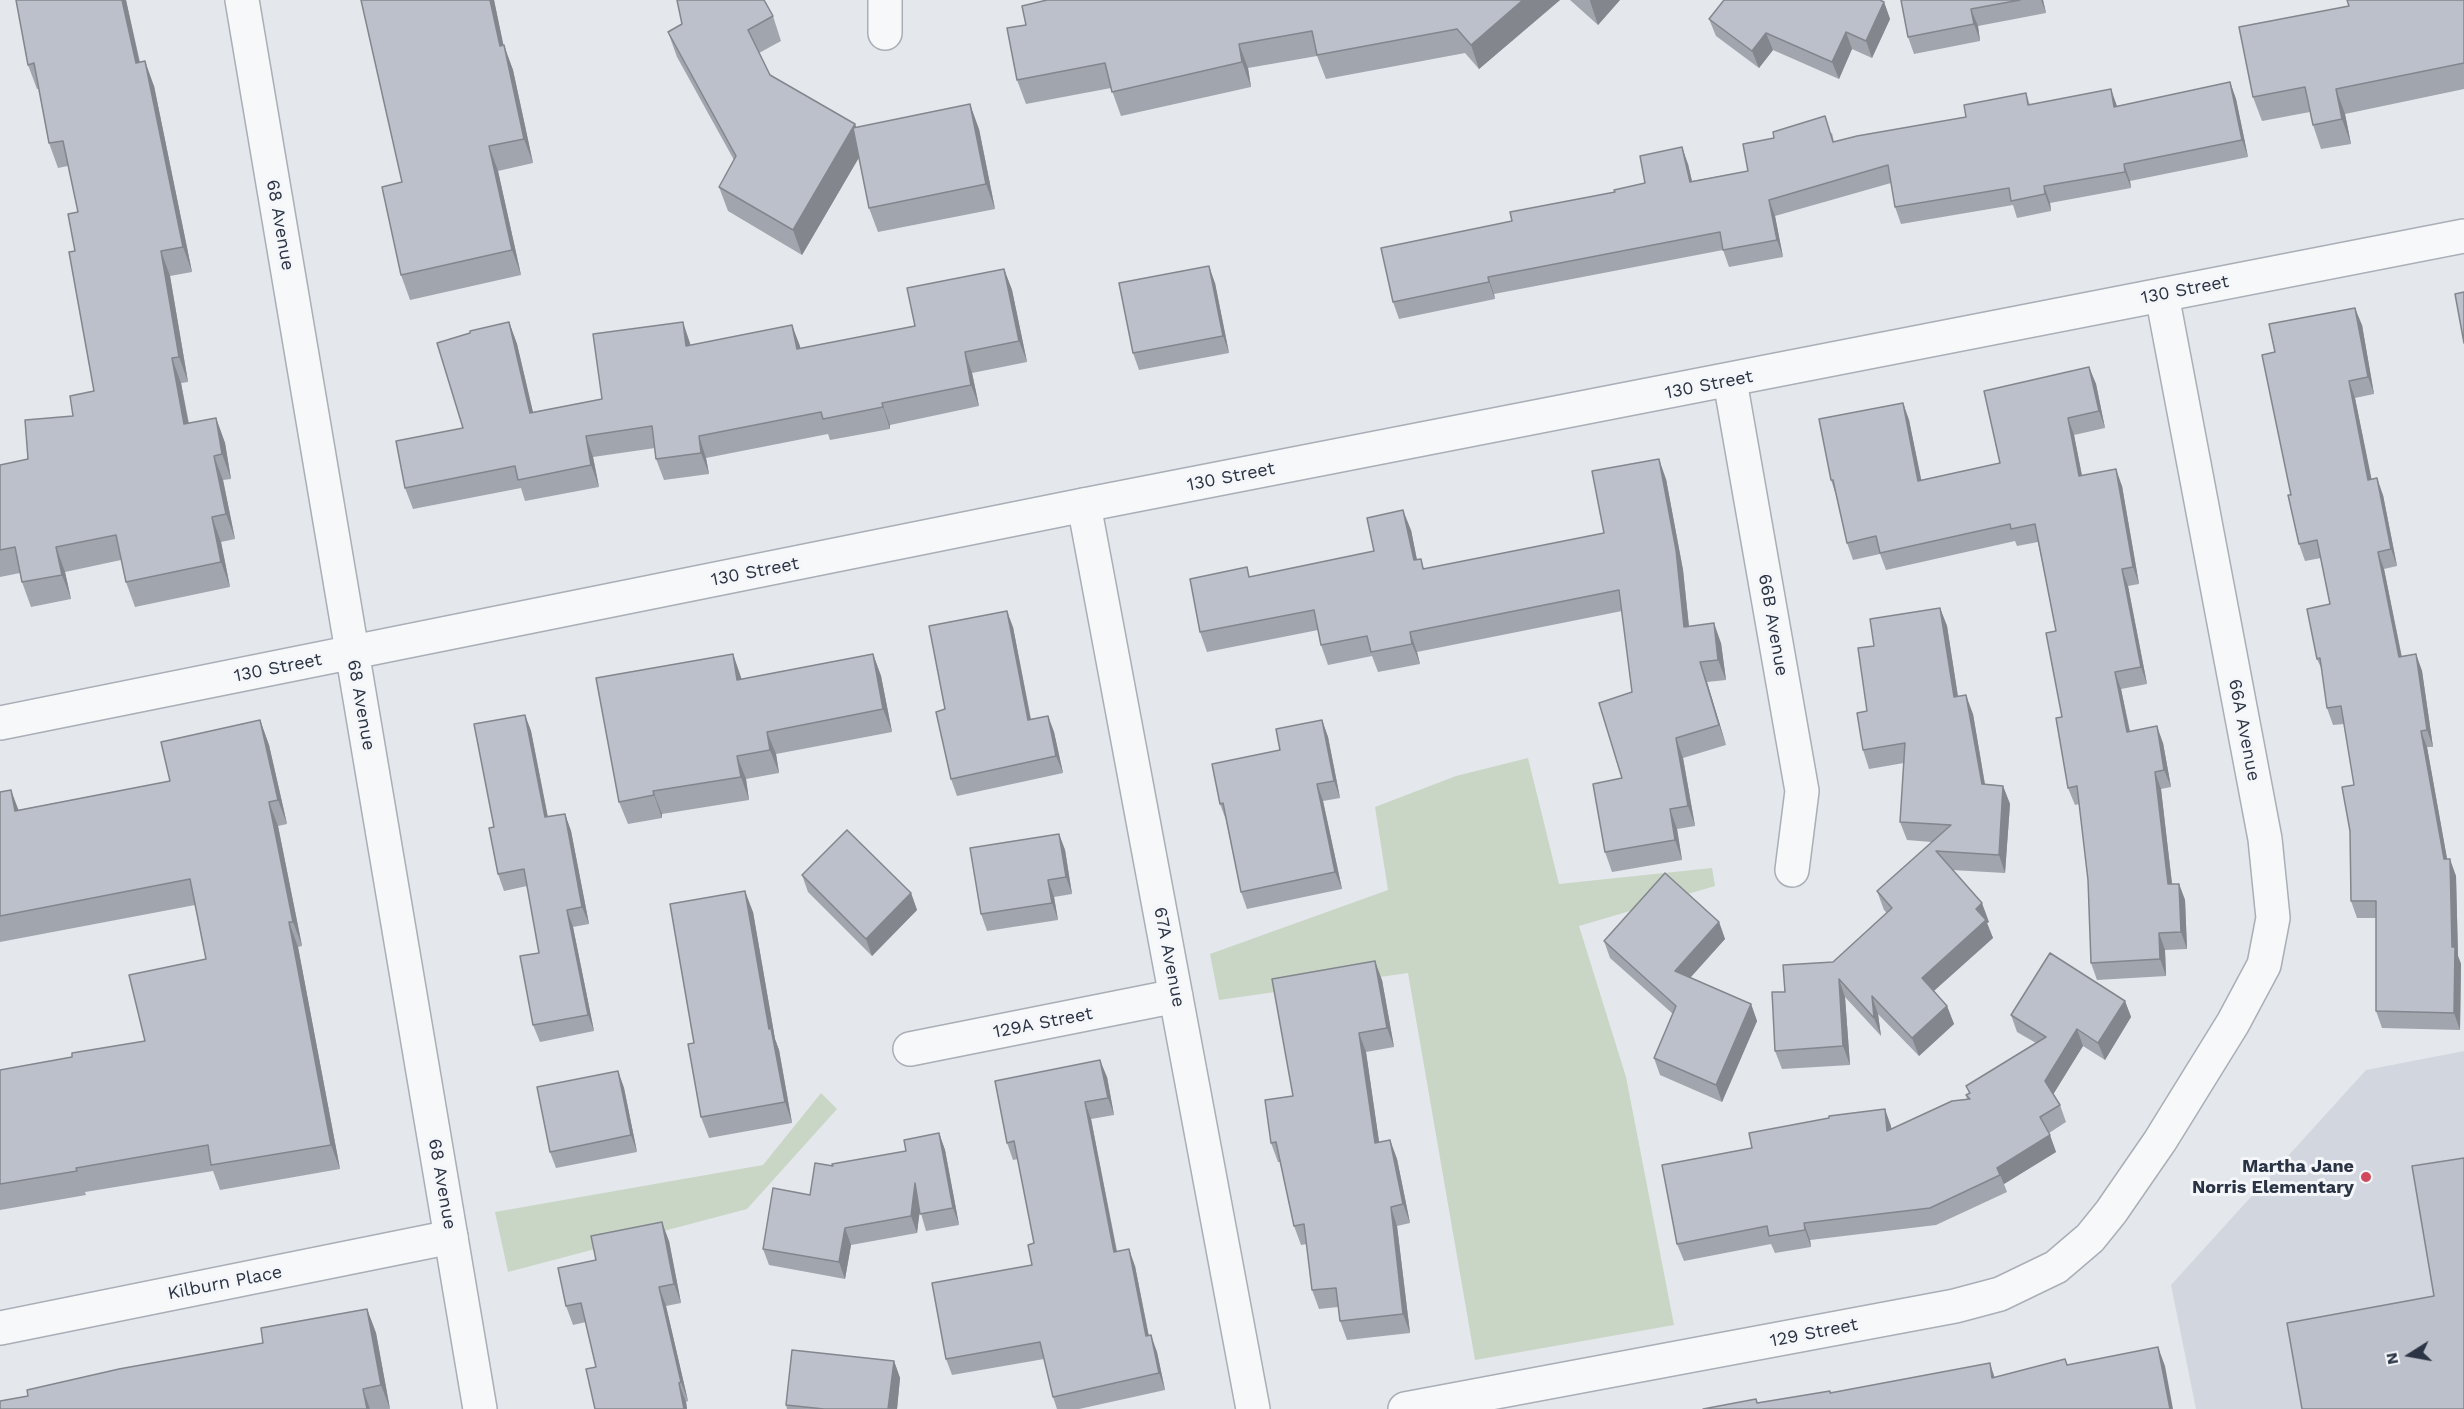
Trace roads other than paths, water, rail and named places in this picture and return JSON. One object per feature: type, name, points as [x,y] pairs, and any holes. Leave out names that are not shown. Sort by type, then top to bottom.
[{"type":"street","name":"68 Avenue","points":[[242,0],[480,1409]]},
{"type":"street","points":[[885,0],[885,33]]},
{"type":"street","name":"130 Street","points":[[0,723],[1084,505],[1730,381],[2464,236]]},
{"type":"street","name":"66A Avenue","points":[[2160,1141],[2213,1058],[2251,990],[2264,964],[2273,918],[2265,839],[2162,295]]},
{"type":"street","name":"66B Avenue","points":[[1730,381],[1802,790],[1792,870]]},
{"type":"street","name":"67A Avenue","points":[[1084,505],[1253,1409]]},
{"type":"street","name":"129A Street","points":[[910,1049],[1176,996]]},
{"type":"street","name":"129 Street","points":[[1405,1409],[1946,1308],[2000,1294],[2056,1267],[2090,1238],[2111,1212],[2160,1141]]},
{"type":"street","name":"Kilburn Place","points":[[0,1328],[451,1237]]},
{"type":"place","name":"Martha Jane Norris Elementary","points":[[2366,1177]]}]
